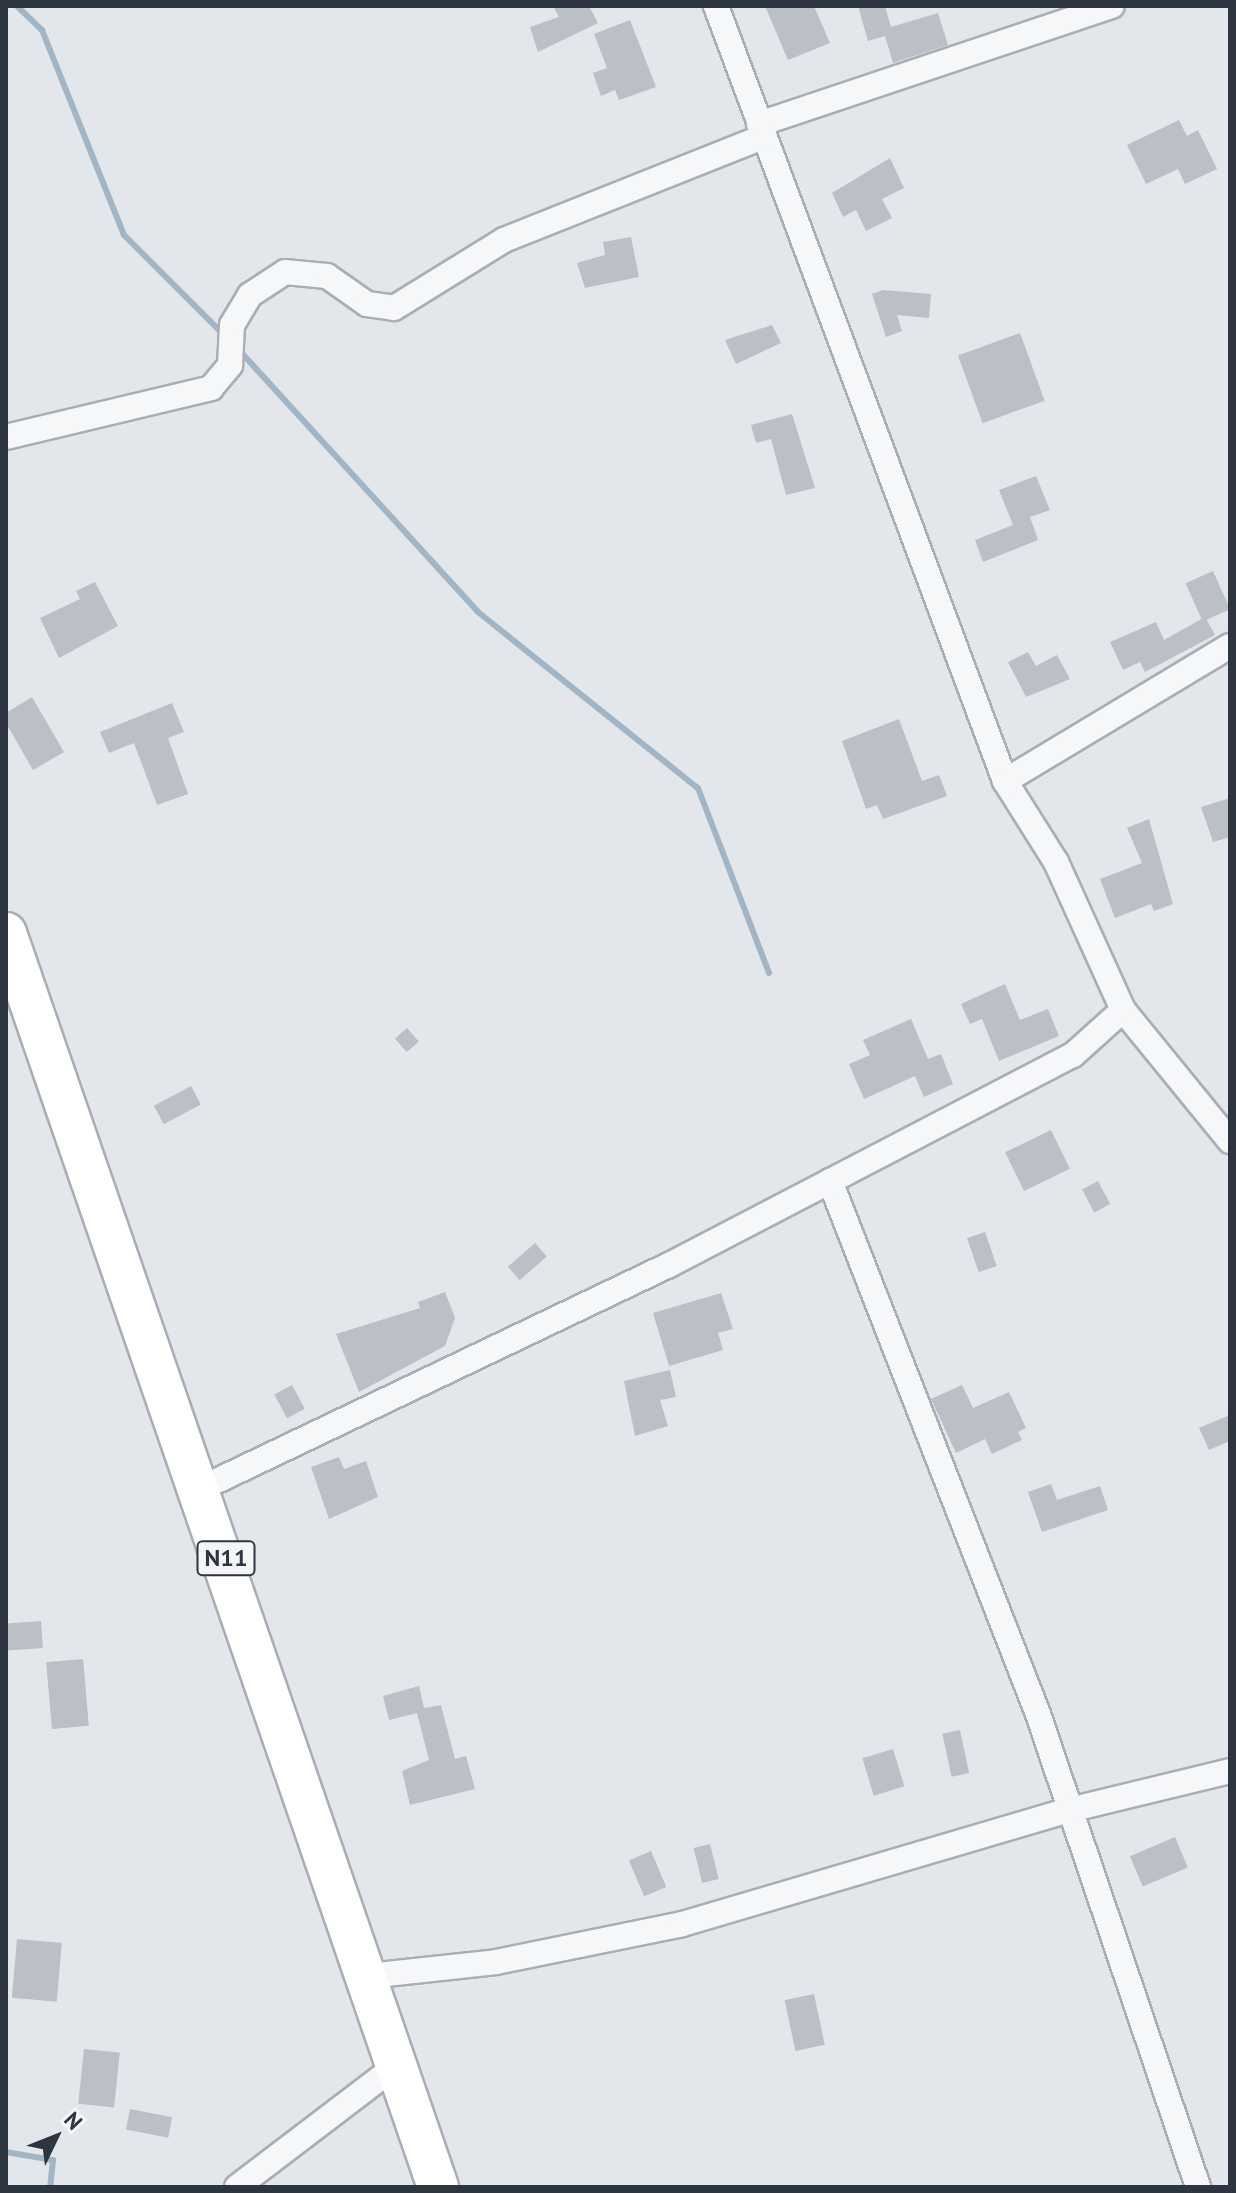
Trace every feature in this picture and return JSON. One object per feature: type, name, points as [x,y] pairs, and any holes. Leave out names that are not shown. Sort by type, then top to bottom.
[{"type":"highway","name":"N11","points":[[6,933],[202,1488],[438,2187]]},
{"type":"street","points":[[716,6],[1005,781],[1056,862],[1123,1010],[1230,1141]]},
{"type":"street","points":[[6,437],[211,388],[230,365],[232,325],[250,295],[285,272],[327,276],[367,304],[394,308],[504,240],[761,131],[1112,6]]},
{"type":"street","points":[[1005,781],[1230,646]]},
{"type":"street","points":[[202,1488],[554,1322],[1073,1055],[1123,1010]]},
{"type":"street","points":[[830,1181],[920,1399],[1069,1810],[1198,2187]]},
{"type":"street","points":[[368,1976],[496,1962],[682,1924],[1069,1810],[1230,1771]]},
{"type":"street","points":[[237,2187],[397,2065]]},
{"type":"building","points":[[553,6],[589,6],[598,23],[538,52],[530,27],[559,17]]},
{"type":"building","points":[[765,6],[814,6],[830,43],[788,60]]},
{"type":"building","points":[[858,6],[885,6],[891,27],[938,13],[948,45],[893,63],[885,36],[868,41]]},
{"type":"building","points":[[630,20],[656,87],[619,100],[615,90],[601,96],[593,73],[607,68],[594,34]]},
{"type":"building","points":[[1179,120],[1187,136],[1198,130],[1217,169],[1185,184],[1178,169],[1146,184],[1127,145]]},
{"type":"building","points":[[890,158],[904,188],[882,199],[892,218],[866,231],[856,210],[843,217],[832,193]]},
{"type":"building","points":[[631,237],[639,277],[585,288],[577,263],[605,255],[603,242]]},
{"type":"building","points":[[883,290],[931,294],[929,318],[897,315],[902,331],[886,337],[872,294]]},
{"type":"building","points":[[772,325],[781,343],[736,364],[725,340]]},
{"type":"building","points":[[1020,333],[1045,401],[983,423],[958,356]]},
{"type":"building","points":[[792,414],[815,488],[786,495],[771,439],[756,443],[751,425]]},
{"type":"building","points":[[1036,476],[1050,510],[1030,517],[1038,540],[983,562],[975,540],[1013,525],[999,490]]},
{"type":"building","points":[[1213,571],[1230,609],[1203,622],[1186,583]]},
{"type":"building","points":[[95,582],[118,626],[59,658],[40,618],[80,599],[76,591]]},
{"type":"building","points":[[1205,617],[1215,635],[1145,672],[1140,662],[1123,670],[1110,642],[1156,622],[1164,640]]},
{"type":"building","points":[[1028,652],[1036,666],[1057,655],[1070,679],[1026,697],[1008,662]]},
{"type":"building","points":[[32,697],[64,752],[33,770],[6,723],[6,713]]},
{"type":"building","points":[[172,703],[184,732],[168,738],[188,794],[157,805],[134,743],[109,753],[100,732]]},
{"type":"building","points":[[899,719],[922,781],[939,775],[947,796],[883,819],[877,805],[866,809],[842,741]]},
{"type":"building","points":[[1230,798],[1230,837],[1213,842],[1201,807]]},
{"type":"building","points":[[1149,819],[1173,904],[1154,911],[1151,904],[1115,918],[1100,879],[1142,863],[1127,828]]},
{"type":"building","points":[[1005,984],[1020,1020],[1048,1009],[1059,1036],[999,1061],[982,1019],[970,1024],[961,1004]]},
{"type":"building","points":[[911,1019],[928,1059],[941,1054],[953,1084],[924,1097],[915,1076],[864,1099],[849,1064],[870,1055],[863,1040]]},
{"type":"building","points":[[407,1028],[419,1042],[407,1052],[395,1038]]},
{"type":"building","points":[[191,1086],[201,1105],[164,1124],[154,1106]]},
{"type":"building","points":[[1051,1130],[1070,1169],[1024,1191],[1005,1152]]},
{"type":"building","points":[[1098,1181],[1110,1204],[1094,1212],[1082,1189]]},
{"type":"building","points":[[985,1232],[997,1266],[979,1272],[967,1238]]},
{"type":"building","points":[[535,1243],[547,1257],[520,1280],[508,1267]]},
{"type":"building","points":[[445,1292],[455,1318],[445,1346],[359,1392],[336,1334],[420,1308],[418,1302]]},
{"type":"building","points":[[721,1293],[733,1329],[718,1333],[723,1350],[669,1366],[653,1313]]},
{"type":"building","points":[[670,1370],[676,1397],[660,1400],[668,1426],[635,1436],[624,1381]]},
{"type":"building","points":[[292,1385],[305,1409],[287,1418],[274,1394]]},
{"type":"building","points":[[962,1385],[973,1408],[1009,1392],[1026,1428],[1018,1432],[1022,1440],[992,1454],[985,1439],[956,1453],[931,1399]]},
{"type":"building","points":[[1230,1415],[1230,1441],[1209,1450],[1199,1428]]},
{"type":"building","points":[[339,1457],[344,1469],[366,1461],[378,1497],[329,1519],[311,1467]]},
{"type":"building","points":[[1051,1484],[1057,1500],[1100,1486],[1108,1510],[1042,1532],[1028,1492]]},
{"type":"building","points":[[41,1621],[43,1648],[8,1650],[6,1623]]},
{"type":"building","points":[[83,1659],[89,1726],[52,1729],[46,1662]]},
{"type":"building","points":[[419,1686],[424,1708],[441,1705],[455,1759],[466,1756],[475,1789],[410,1805],[402,1771],[429,1760],[417,1713],[389,1720],[383,1696]]},
{"type":"building","points":[[960,1730],[969,1773],[952,1777],[942,1734]]},
{"type":"building","points":[[893,1749],[904,1786],[874,1796],[862,1758]]},
{"type":"building","points":[[1175,1837],[1188,1867],[1143,1887],[1130,1856]]},
{"type":"building","points":[[710,1844],[719,1879],[702,1883],[694,1848]]},
{"type":"building","points":[[651,1851],[666,1887],[644,1896],[629,1860]]},
{"type":"building","points":[[17,1939],[62,1943],[57,2002],[12,1998]]},
{"type":"building","points":[[814,1994],[825,2045],[795,2051],[785,2000]]},
{"type":"building","points":[[84,2049],[120,2053],[114,2107],[78,2104]]},
{"type":"building","points":[[130,2109],[172,2117],[168,2138],[126,2130]]},
{"type":"waterway","points":[[17,6],[42,30],[124,235],[224,335]]},
{"type":"waterway","points":[[238,349],[478,612],[698,788],[769,973]]},
{"type":"waterway","points":[[6,2152],[53,2160],[50,2187]]}]
